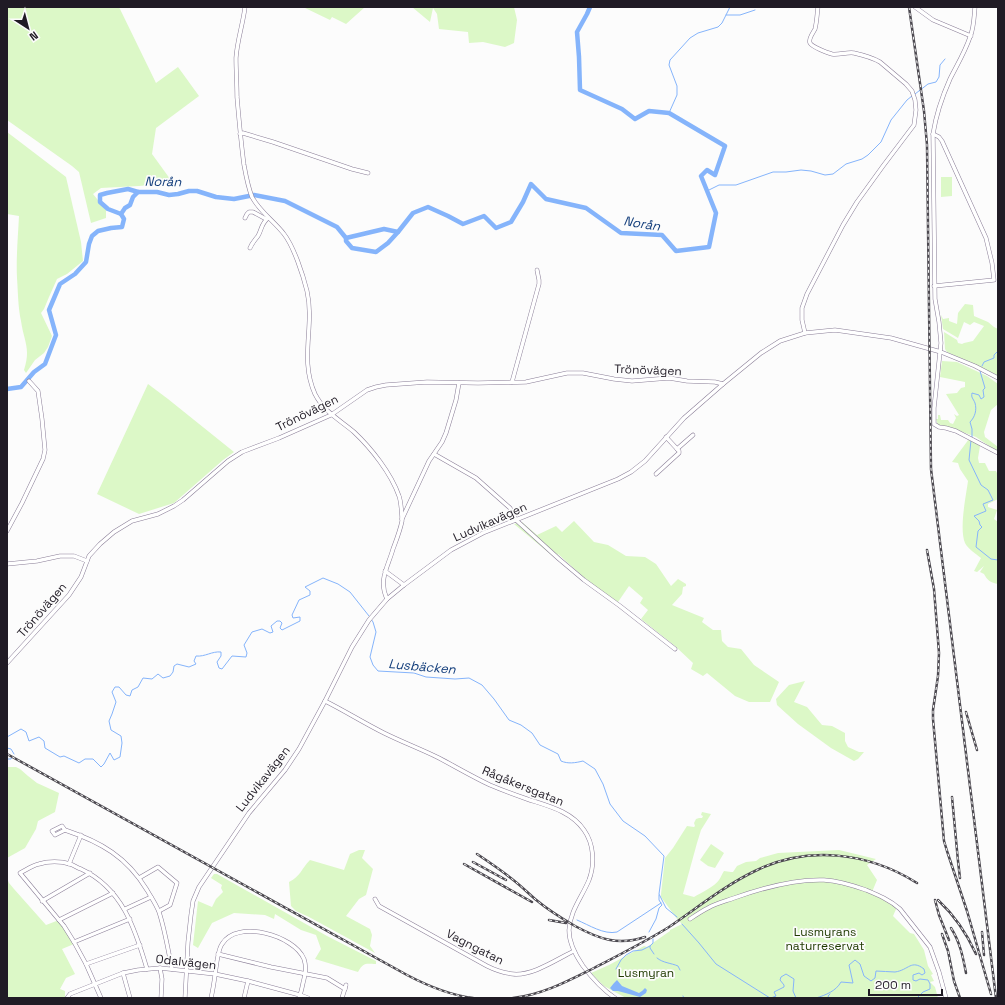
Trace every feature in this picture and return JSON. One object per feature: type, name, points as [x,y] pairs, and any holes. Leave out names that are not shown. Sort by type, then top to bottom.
[{"type":"street","points":[[245,7],[236,58],[240,134],[249,187],[254,200],[261,210],[281,231],[290,244],[304,282],[309,306],[306,354],[312,387],[325,409],[371,449],[391,479],[399,497],[402,520]]},
{"type":"street","points":[[805,333],[802,320],[802,308],[806,294],[857,202],[914,125],[916,110],[912,91],[880,62],[852,53],[832,54],[811,45],[810,39],[815,29],[818,7]]},
{"type":"street","points":[[915,7],[933,20],[971,36]]},
{"type":"street","points":[[974,7],[971,36],[942,97],[933,134],[934,286],[941,334],[941,352],[934,408],[934,424],[939,427],[956,431],[998,453]]},
{"type":"street","points":[[240,134],[273,142],[368,173]]},
{"type":"street","points":[[933,134],[939,137],[942,141],[986,238],[992,263],[994,280],[934,286]]},
{"type":"street","points":[[245,218],[249,212],[253,212],[267,218]]},
{"type":"street","points":[[250,248],[267,218]]},
{"type":"street","points":[[512,382],[539,284],[537,270]]},
{"type":"street","name":"Ludvikavägen","points":[[185,998],[191,915],[193,901],[199,887],[249,814],[286,770],[326,701],[352,648],[369,620],[387,599],[404,585],[451,550],[483,533],[629,474],[645,461],[684,418],[761,353],[780,341],[805,333],[835,330],[891,338],[941,352],[976,366],[998,378]]},
{"type":"street","name":"Trönövägen","points":[[7,663],[69,595],[79,581],[89,556],[114,532],[132,521],[158,514],[174,506],[237,454],[279,438],[331,415],[367,390],[386,385],[427,382],[526,382],[567,373],[583,373],[632,381],[669,378],[723,384]]},
{"type":"street","points":[[7,531],[43,459],[44,450],[42,418],[38,391],[30,381]]},
{"type":"street","points":[[387,599],[384,594],[383,585],[385,571],[402,520],[429,461],[442,442],[446,433],[456,400],[459,383]]},
{"type":"street","points":[[677,449],[693,435]]},
{"type":"street","points":[[656,474],[680,452],[666,437]]},
{"type":"street","points":[[434,454],[476,478],[510,508],[516,520],[584,580],[675,649]]},
{"type":"street","points":[[7,564],[67,556],[74,556],[87,561]]},
{"type":"street","points":[[385,571],[404,585]]},
{"type":"street","name":"Rågåkersgatan","points":[[326,701],[383,732],[438,757],[490,785],[560,810],[577,822],[588,838],[593,858],[589,880],[573,912],[569,930],[570,941],[580,962],[593,978],[614,998]]},
{"type":"street","points":[[65,830],[81,835],[104,846],[126,863],[139,878],[151,896],[158,911],[166,939],[172,969]]},
{"type":"street","points":[[69,864],[81,835]]},
{"type":"street","points":[[101,998],[86,964],[74,942],[59,920],[20,873],[39,864],[56,862],[69,864],[90,873],[114,893],[125,909],[140,945],[147,968]]},
{"type":"street","points":[[139,878],[158,867],[177,883],[170,905],[158,911]]},
{"type":"street","points":[[42,901],[90,873]]},
{"type":"street","points":[[690,919],[709,907],[753,891],[783,884],[823,880],[848,884],[877,894],[895,905],[900,910],[930,947],[946,998]]},
{"type":"street","points":[[59,920],[114,893]]},
{"type":"street","points":[[125,909],[151,896]]},
{"type":"street","name":"Vagngatan","points":[[375,899],[379,906],[497,971],[520,974],[532,971],[574,950]]},
{"type":"street","points":[[74,942],[130,919]]},
{"type":"street","points":[[211,998],[221,944],[231,935],[238,932],[248,931],[270,935],[290,943],[297,950],[303,958],[306,966],[306,974],[300,996]]},
{"type":"street","points":[[86,964],[140,945]]},
{"type":"street","points":[[218,954],[326,978],[346,987],[342,998]]},
{"type":"street","name":"Odalvägen","points":[[67,998],[70,994],[123,973],[147,968],[172,969],[215,974],[248,981],[308,998]]},
{"type":"street","points":[[160,968],[162,979],[161,998]]},
{"type":"street","points":[[123,973],[130,998]]},
{"type":"street","points":[[244,998],[248,981]]},
{"type":"green space","points":[[7,7],[119,7],[156,83],[178,67],[199,96],[156,128],[152,154],[173,183],[101,188],[93,194],[106,210],[106,218],[91,223],[79,172],[7,120]]},
{"type":"green space","points":[[303,7],[365,7],[346,24],[332,17],[330,20]]},
{"type":"green space","points":[[412,7],[514,7],[517,20],[514,43],[505,47],[483,42],[469,43],[468,32],[439,29],[437,14],[433,8],[430,22]]},
{"type":"green space","points":[[7,132],[66,177],[81,242],[83,261],[67,274],[57,279],[41,313],[52,336],[44,353],[35,360],[26,373],[24,370],[27,350],[19,310],[17,278],[19,216],[7,214]]},
{"type":"green space","points":[[941,177],[952,177],[952,196],[941,197]]},
{"type":"green space","points":[[965,304],[973,305],[974,316],[988,322],[998,329],[998,376],[947,352],[945,349],[944,332],[957,340],[958,343],[962,344],[973,341],[984,326],[974,322],[970,325],[964,322],[958,338],[943,329],[941,315],[943,319],[949,318],[949,321],[957,324],[958,313]]},
{"type":"green space","points":[[942,361],[957,362],[987,376],[998,384],[998,404],[991,410],[984,432],[985,437],[998,447],[998,452],[976,437],[938,425],[936,419],[938,419],[938,415],[940,415],[941,420],[948,420],[953,424],[956,418],[954,414],[957,416],[959,415],[946,394],[957,393],[961,388],[965,387],[965,382],[940,377]]},
{"type":"green space","points":[[148,384],[234,452],[174,503],[139,514],[97,494]]},
{"type":"green space","points":[[969,439],[980,446],[978,458],[979,463],[985,463],[989,471],[996,471],[998,475],[998,499],[988,504],[988,507],[997,510],[994,519],[998,522],[998,584],[990,581],[980,572],[984,566],[977,572],[974,571],[981,558],[968,547],[963,537],[964,512],[968,481],[958,463],[952,462]]},
{"type":"green space","points":[[574,521],[594,542],[608,545],[626,556],[645,557],[656,564],[671,586],[678,579],[686,584],[686,586],[683,587],[682,594],[672,605],[704,618],[702,622],[713,630],[721,630],[722,641],[728,647],[741,649],[754,665],[779,682],[770,702],[749,702],[735,696],[707,673],[703,676],[691,669],[693,663],[675,646],[641,619],[648,610],[640,603],[643,598],[629,586],[618,602],[589,582],[558,554],[555,558],[514,524],[522,522],[537,535],[556,526],[562,532]]},
{"type":"green space","points":[[805,681],[794,702],[807,707],[822,725],[832,726],[845,733],[845,741],[848,747],[859,752],[864,752],[858,759],[854,761],[831,748],[798,724],[777,705],[776,699],[789,685]]},
{"type":"green space","points":[[7,767],[16,767],[20,769],[37,783],[59,793],[55,812],[38,821],[36,829],[25,848],[7,858]]},
{"type":"green space","name":"Lusmyrans naturreservat","points":[[702,812],[711,814],[701,830],[683,894],[694,897],[714,885],[724,871],[733,872],[737,866],[746,862],[756,861],[760,858],[778,853],[839,850],[876,859],[867,865],[877,880],[872,892],[897,907],[893,916],[910,933],[914,934],[924,950],[928,966],[933,974],[931,975],[934,981],[930,982],[935,987],[938,998],[626,998],[604,986],[591,973],[644,946],[647,947],[670,930],[682,924],[661,897],[665,858],[687,826],[694,827],[696,819],[702,818]]},
{"type":"green space","points":[[711,844],[724,853],[715,868],[708,866],[700,860]]},
{"type":"green space","points":[[359,850],[365,850],[362,858],[373,869],[366,895],[359,899],[346,916],[370,929],[372,935],[370,946],[375,953],[296,911],[291,906],[289,882],[299,875],[310,860],[344,870],[350,854]]},
{"type":"green space","points":[[214,874],[217,874],[327,936],[376,961],[376,964],[365,964],[358,972],[315,959],[321,949],[316,935],[301,930],[275,914],[274,919],[265,915],[234,913],[212,923],[198,948],[193,945],[198,901],[212,907],[216,899],[223,892],[221,888],[222,885],[211,878]]},
{"type":"green space","points":[[7,878],[9,883],[46,925],[59,920],[74,944],[62,949],[75,974],[66,978],[60,989],[65,991],[65,998],[7,998]]},
{"type":"water","points":[[617,980],[622,986],[639,993],[645,988],[647,990],[646,993],[640,997],[613,991],[610,988]]},
{"type":"waterway","name":"Norån","points":[[7,389],[21,387],[34,372],[45,364],[56,335],[49,310],[60,284],[75,274],[86,262],[92,236],[98,231],[122,227],[124,219],[121,214],[125,208],[130,205],[133,197],[138,192],[157,192],[169,195],[197,191],[216,197],[234,199],[254,195],[285,201],[337,227],[352,248],[376,252],[388,243],[413,213],[428,207],[463,224],[484,216],[496,228],[511,222],[523,202],[531,184],[546,199],[586,208],[621,233],[662,235],[676,251],[709,247],[716,213],[701,176],[707,170],[715,175],[725,146],[669,113],[649,111],[635,119],[622,109],[580,90],[577,32],[590,7]]},
{"type":"waterway","points":[[669,113],[677,95],[677,86],[669,65],[670,60],[690,38],[698,33],[718,27],[722,23],[730,7]]},
{"type":"waterway","points":[[726,15],[740,15],[755,10]]},
{"type":"waterway","points":[[915,94],[928,84],[936,82],[939,77],[940,65],[945,59]]},
{"type":"waterway","points":[[707,191],[719,185],[736,185],[773,172],[801,170],[825,175],[833,174],[846,164],[862,159],[868,155],[881,142],[891,120],[912,96]]},
{"type":"waterway","points":[[121,214],[108,209],[100,202],[100,195],[128,189],[138,192]]},
{"type":"waterway","name":"Norån","points":[[346,238],[384,229],[398,232]]},
{"type":"waterway","name":"Lusbäcken","points":[[982,366],[984,362],[994,358],[994,355],[998,351]]},
{"type":"waterway","name":"Lusbäcken","points":[[972,437],[970,422],[976,411],[972,393],[979,395],[981,399],[984,397],[983,390],[985,388],[980,371]]},
{"type":"waterway","name":"Lusbäcken","points":[[971,440],[969,460],[981,485],[988,490],[993,500],[983,504],[986,511],[974,516],[982,527],[978,531],[976,547],[991,559],[998,560]]},
{"type":"waterway","name":"Lusbäcken","points":[[7,737],[21,729],[26,732],[29,741],[39,737],[44,741],[45,748],[60,757],[64,756],[79,763],[85,759],[93,759],[101,767],[110,753],[114,760],[120,757],[122,743],[121,736],[111,730],[109,721],[116,702],[112,692],[115,687],[119,687],[126,695],[130,696],[132,690],[138,687],[143,678],[152,679],[158,674],[163,678],[170,676],[173,672],[174,666],[177,664],[189,667],[196,664],[194,661],[196,656],[221,652],[221,656],[217,662],[219,668],[222,669],[232,656],[246,657],[247,653],[244,645],[252,632],[262,629],[270,633],[273,632],[271,626],[277,621],[282,623],[280,628],[282,630],[300,621],[300,617],[293,618],[292,615],[299,600],[310,595],[310,591],[305,587],[323,578],[338,584],[350,592],[369,616]]},
{"type":"waterway","name":"Lusbäcken","points":[[371,619],[376,632],[370,657],[373,665],[378,671],[414,673],[426,677],[455,679],[469,678],[482,685],[509,720],[521,725],[532,733],[540,745],[558,754],[561,761],[566,763],[583,761],[595,769],[603,784],[610,804],[623,821],[645,836],[664,856],[659,894],[666,908],[677,917]]},
{"type":"waterway","name":"Lusbäcken","points":[[7,748],[11,749],[14,754]]},
{"type":"waterway","name":"Lusbäcken","points":[[7,759],[11,759],[12,757]]},
{"type":"waterway","points":[[649,932],[656,919],[659,908],[662,905],[659,900],[659,895]]},
{"type":"waterway","points":[[577,920],[602,931],[612,933],[617,932],[661,903]]},
{"type":"waterway","name":"Lusbäcken","points":[[682,924],[716,964],[770,998]]},
{"type":"waterway","points":[[653,939],[653,943],[650,948],[654,954]]},
{"type":"waterway","points":[[616,969],[626,955],[633,951],[642,950],[650,946]]},
{"type":"waterway","points":[[657,958],[664,962],[678,966],[680,970]]},
{"type":"waterway","name":"Lusbäcken","points":[[816,998],[830,992],[841,982],[853,983],[849,965],[855,960],[860,964],[864,976],[871,981],[875,978],[876,971],[895,972],[913,965],[920,966],[924,969],[925,973],[922,975],[919,973],[913,975],[913,980],[928,980],[930,989],[923,992],[918,998]]},
{"type":"waterway","name":"Lusbäcken","points":[[771,998],[776,996],[774,992],[784,987],[780,980],[781,977],[786,974],[794,979],[793,991],[796,998]]},
{"type":"waterway","name":"Lusbäcken","points":[[829,998],[828,996],[830,994]]},
{"type":"railway","points":[[909,7],[924,111],[927,145],[931,469],[996,998]]},
{"type":"railway","points":[[927,550],[934,589],[939,653],[933,719],[944,841],[967,911],[991,994]]},
{"type":"railway","points":[[966,712],[977,750]]},
{"type":"railway","points":[[7,754],[407,975],[439,990],[473,998]]},
{"type":"railway","points":[[952,797],[960,878]]},
{"type":"railway","points":[[477,854],[508,876],[549,910],[584,931],[601,938],[617,941],[635,940],[645,937]]},
{"type":"railway","points":[[513,998],[545,991],[594,968],[669,927],[732,883],[775,863],[816,855],[837,856],[878,864],[917,883]]},
{"type":"railway","points":[[473,862],[506,880]]},
{"type":"railway","points":[[464,864],[532,902]]},
{"type":"railway","points":[[935,900],[949,940]]},
{"type":"railway","points":[[938,900],[960,925],[976,954]]},
{"type":"railway","points":[[549,920],[566,923]]},
{"type":"railway","points":[[951,928],[959,944],[966,973]]},
{"type":"railway","points":[[982,932],[984,955]]},
{"type":"railway","points":[[942,934],[960,998]]},
{"type":"park label","name":"Lusmyran","points":[[646,973]]}]
